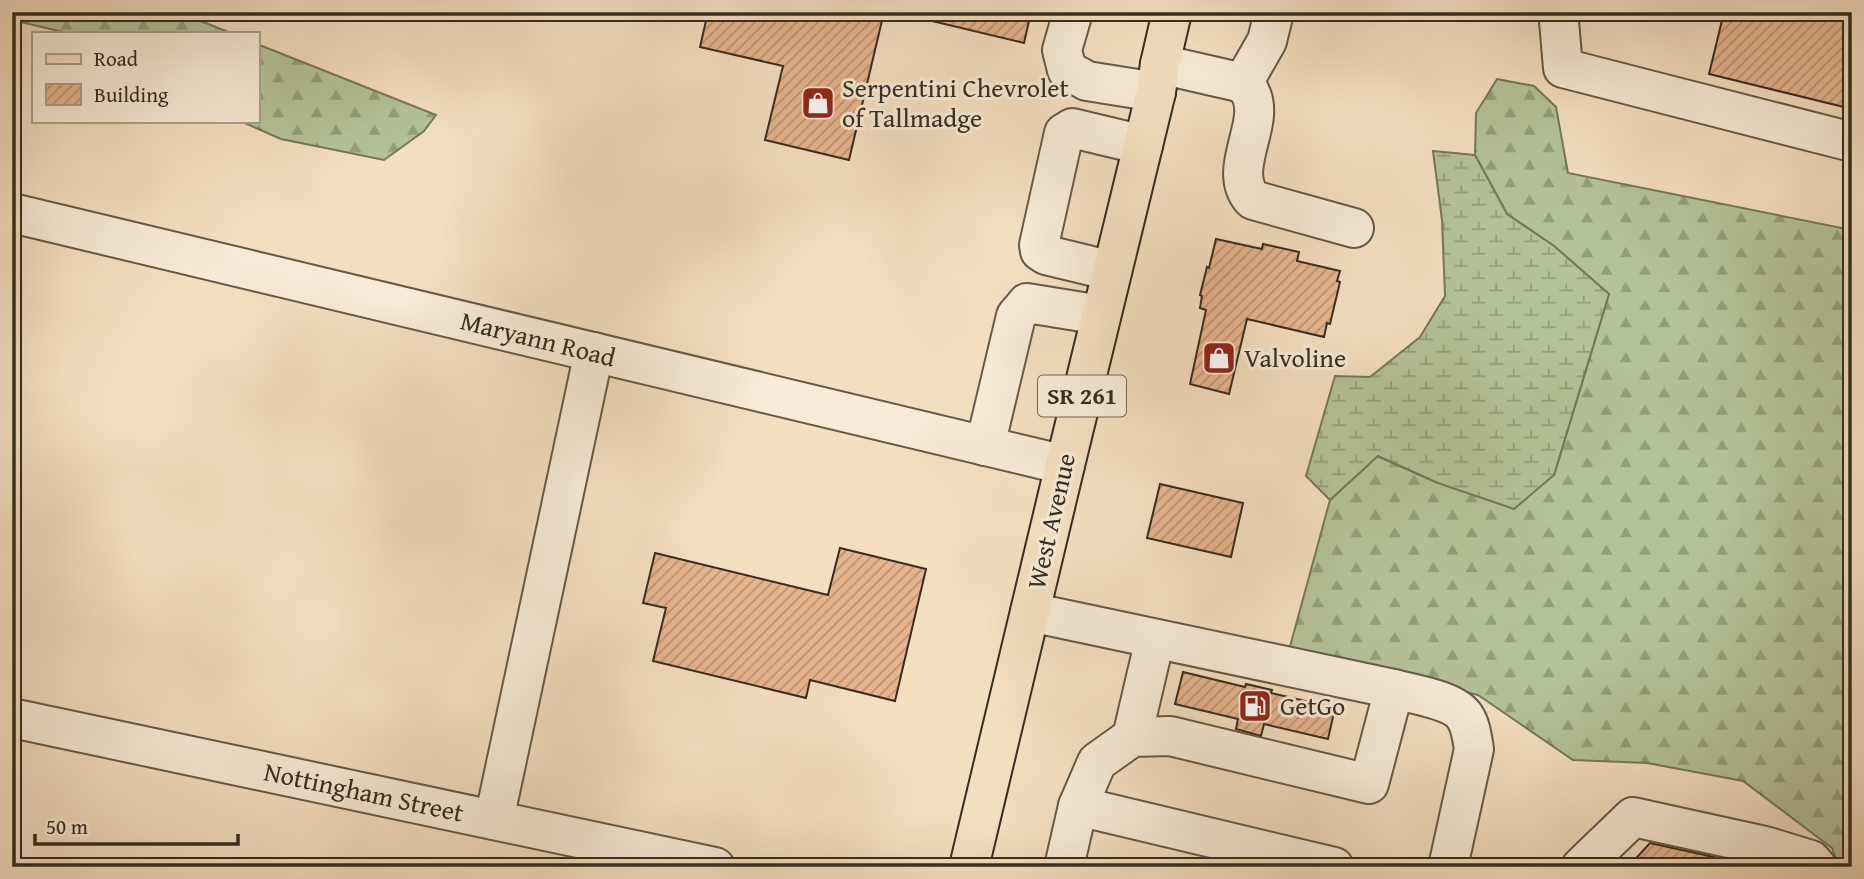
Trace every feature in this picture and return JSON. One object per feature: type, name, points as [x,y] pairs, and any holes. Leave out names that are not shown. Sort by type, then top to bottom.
[{"type":"main road","name":"West Avenue","points":[[969,867],[1143,145],[1172,12]]},
{"type":"street","points":[[1073,12],[1062,50],[1067,70],[1087,81],[1158,78],[1243,83],[1251,93],[1254,109],[1242,177],[1246,193],[1253,200],[1354,228]]},
{"type":"street","points":[[1243,83],[1267,41],[1275,12]]},
{"type":"street","points":[[1560,17],[1563,68],[1852,142]]},
{"type":"street","points":[[1112,271],[1046,255],[1040,251],[1039,245],[1064,133],[1072,128],[1143,145]]},
{"type":"street","name":"Maryann Road","points":[[12,213],[1065,465]]},
{"type":"street","points":[[985,446],[1016,316],[1027,303],[1101,315]]},
{"type":"street","points":[[494,820],[594,352]]},
{"type":"street","points":[[1030,612],[1394,689],[1449,704],[1464,715],[1474,749],[1448,867]]},
{"type":"street","points":[[1132,737],[1155,639]]},
{"type":"street","points":[[1065,867],[1078,806],[1097,762],[1132,737],[1170,736],[1369,784],[1394,689]]},
{"type":"street","name":"Nottingham Street","points":[[12,718],[494,820],[591,854],[702,865]]},
{"type":"street","points":[[1078,806],[1334,867]]},
{"type":"street","points":[[1581,867],[1633,817],[1765,846],[1811,860],[1817,867]]},
{"type":"green space","points":[[12,12],[178,12],[228,32],[63,32],[12,20]]},
{"type":"green space","points":[[259,45],[436,115],[424,131],[384,160],[281,139],[242,122],[259,122]]},
{"type":"green space","points":[[1497,79],[1534,86],[1556,107],[1568,173],[1852,230],[1852,867],[1839,867],[1832,848],[1743,781],[1647,763],[1573,760],[1478,695],[1288,654],[1330,500],[1377,456],[1438,483],[1554,475],[1609,294],[1554,246],[1507,214],[1475,155],[1476,113]]},
{"type":"green space","points":[[1433,151],[1475,155],[1507,214],[1554,246],[1609,294],[1554,475],[1514,509],[1438,483],[1378,456],[1330,500],[1306,476],[1335,376],[1370,377],[1420,337],[1445,296],[1442,220]]},
{"type":"building","name":"Serpentini Chevrolet of Tallmadge","points":[[708,12],[884,12],[849,160],[765,140],[783,66],[700,47]]},
{"type":"building","points":[[933,12],[1031,12],[1024,43],[932,21]]},
{"type":"building","points":[[1724,12],[1852,12],[1852,93],[1848,108],[1709,74]]},
{"type":"building","points":[[1216,239],[1262,249],[1263,244],[1299,252],[1297,261],[1340,271],[1330,324],[1327,323],[1324,337],[1247,319],[1229,394],[1190,384],[1206,310],[1200,308],[1200,295]]},
{"type":"building","points":[[1160,484],[1243,503],[1231,557],[1147,538]]},
{"type":"building","points":[[840,548],[926,569],[895,701],[810,680],[806,698],[653,661],[666,608],[643,603],[655,553],[828,595]]},
{"type":"building","name":"GetGo","points":[[1183,672],[1245,687],[1246,684],[1272,690],[1271,693],[1335,708],[1328,739],[1264,724],[1261,736],[1236,729],[1238,719],[1175,704]]},
{"type":"building","points":[[1650,843],[1732,861],[1731,867],[1628,867]]},
{"type":"place","name":"Serpentini Chevrolet of Tallmadge","points":[[818,103]]},
{"type":"place","name":"Valvoline","points":[[1219,358]]},
{"type":"place","name":"GetGo","points":[[1255,706]]}]
